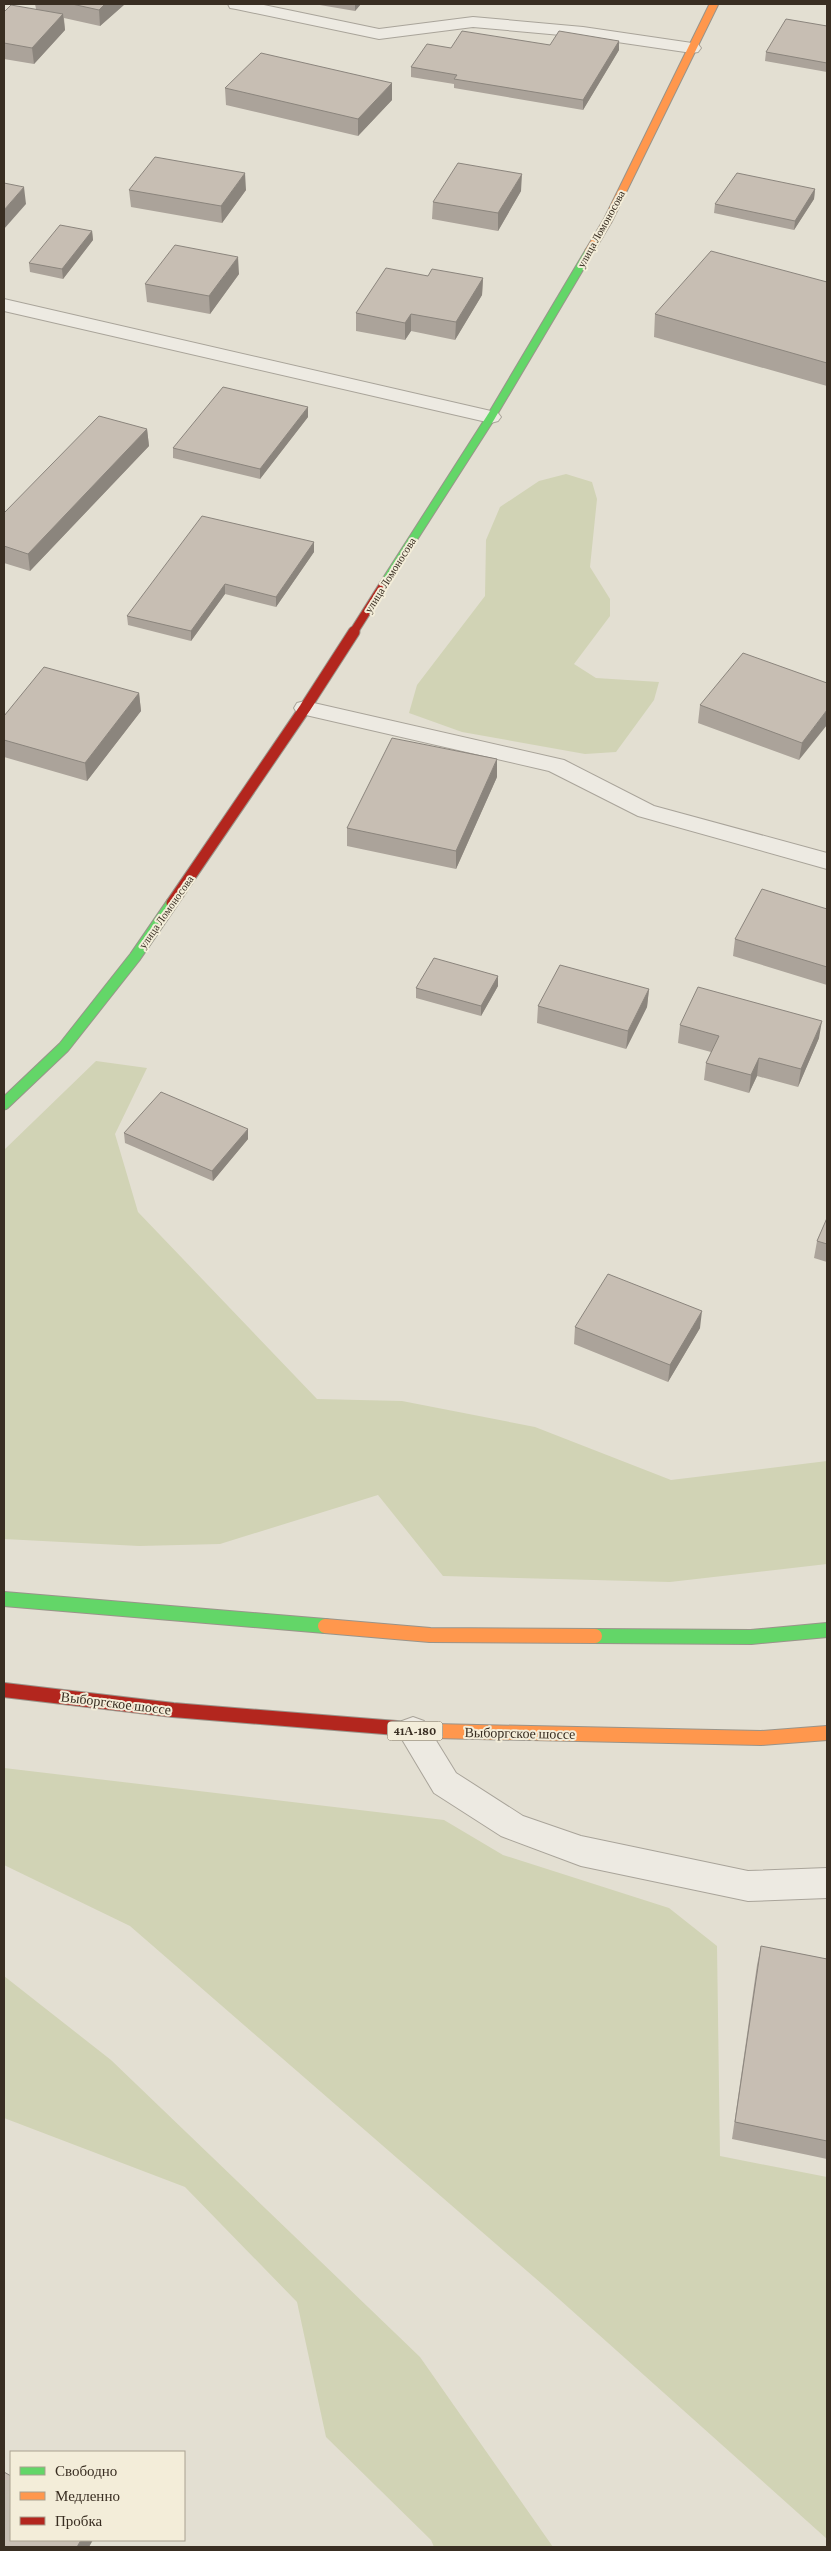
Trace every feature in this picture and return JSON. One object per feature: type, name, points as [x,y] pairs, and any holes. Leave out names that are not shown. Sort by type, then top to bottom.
[{"type":"street","name":"улица Ломоносова","points":[[4,1104],[64,1047],[135,957],[306,708],[491,417],[608,220],[714,4]]},
{"type":"street","points":[[4,1599],[430,1635],[751,1637],[827,1630]]},
{"type":"street","name":"Выборгское шоссе","points":[[4,1690],[173,1710],[413,1731],[761,1738],[827,1733]]},
{"type":"lane","points":[[236,4],[379,34],[473,22],[583,32],[692,48]]},
{"type":"lane","points":[[4,305],[108,327],[345,385],[491,417]]},
{"type":"lane","points":[[306,708],[556,764],[646,812],[827,861]]},
{"type":"lane","points":[[413,1731],[445,1783],[512,1826],[581,1851],[748,1886],[827,1883]]},
{"type":"green space","points":[[566,474],[592,482],[597,499],[590,567],[610,599],[610,616],[574,664],[596,678],[659,682],[654,700],[616,752],[585,754],[462,732],[409,713],[417,685],[485,596],[486,540],[500,507],[539,481]]},
{"type":"green space","points":[[96,1061],[147,1068],[115,1134],[138,1212],[317,1399],[402,1401],[535,1427],[671,1480],[827,1461],[827,1564],[670,1582],[443,1576],[378,1495],[220,1544],[139,1546],[4,1539],[4,1150]]},
{"type":"green space","points":[[4,1768],[444,1820],[503,1855],[669,1908],[717,1946],[720,2156],[827,2177],[827,2539],[550,2291],[130,1926],[4,1865]]},
{"type":"green space","points":[[4,1976],[111,2060],[420,2357],[553,2547],[434,2547],[431,2540],[326,2437],[297,2302],[185,2187],[4,2118]]},
{"type":"building","points":[[72,4],[105,4],[99,10]]},
{"type":"building","points":[[11,5],[63,14],[32,48],[4,43],[4,12]]},
{"type":"building","points":[[786,19],[827,26],[827,63],[766,52]]},
{"type":"building","points":[[462,31],[550,45],[559,31],[619,41],[583,100],[454,79],[457,75],[411,67],[427,44],[451,48]]},
{"type":"building","points":[[261,53],[392,83],[358,119],[225,88]]},
{"type":"building","points":[[155,157],[245,173],[221,206],[129,190]]},
{"type":"building","points":[[458,163],[522,174],[498,213],[433,202]]},
{"type":"building","points":[[737,173],[815,189],[795,221],[715,204]]},
{"type":"building","points":[[4,183],[24,187],[4,210]]},
{"type":"building","points":[[60,225],[92,231],[62,269],[29,263]]},
{"type":"building","points":[[175,245],[238,257],[209,296],[145,284]]},
{"type":"building","points":[[711,251],[827,282],[827,363],[655,314]]},
{"type":"building","points":[[386,268],[428,276],[432,269],[483,278],[456,322],[411,314],[405,323],[356,313]]},
{"type":"building","points":[[223,387],[308,407],[260,469],[173,448]]},
{"type":"building","points":[[99,416],[147,429],[28,554],[4,546],[4,513]]},
{"type":"building","points":[[202,516],[314,542],[276,597],[225,584],[191,631],[127,616]]},
{"type":"building","points":[[743,653],[827,683],[827,710],[802,743],[700,705]]},
{"type":"building","points":[[44,667],[139,693],[85,763],[4,740],[4,716]]},
{"type":"building","points":[[392,738],[497,759],[456,851],[347,828]]},
{"type":"building","points":[[762,889],[827,909],[827,967],[735,939]]},
{"type":"building","points":[[434,958],[498,976],[481,1006],[416,988]]},
{"type":"building","points":[[560,965],[649,989],[628,1031],[538,1006]]},
{"type":"building","points":[[698,987],[822,1021],[801,1069],[759,1058],[751,1075],[706,1063],[719,1036],[680,1025]]},
{"type":"building","points":[[161,1092],[248,1129],[212,1171],[124,1133]]},
{"type":"building","points":[[827,1218],[827,1244],[817,1241]]},
{"type":"building","points":[[608,1274],[702,1311],[670,1365],[575,1327]]},
{"type":"building","points":[[761,1946],[827,1959],[827,2141],[735,2122]]},
{"type":"building","points":[[4,2472],[10,2475],[10,2541],[80,2541],[77,2547],[4,2547]]},
{"type":"traffic: fast","points":[[384,584],[491,417],[589,252]]},
{"type":"traffic: fast","points":[[4,1104],[64,1047],[135,957],[172,903]]},
{"type":"traffic: fast","points":[[4,1599],[325,1626]]},
{"type":"traffic: fast","points":[[595,1636],[751,1637],[827,1630]]},
{"type":"traffic: slow","points":[[589,252],[608,220],[714,4]]},
{"type":"traffic: slow","points":[[325,1626],[430,1635],[595,1636]]},
{"type":"traffic: slow","points":[[434,1731],[761,1738],[827,1733]]},
{"type":"traffic: jam","points":[[172,903],[305,708],[384,584]]},
{"type":"traffic: jam","points":[[4,1690],[173,1710],[434,1731]]}]
